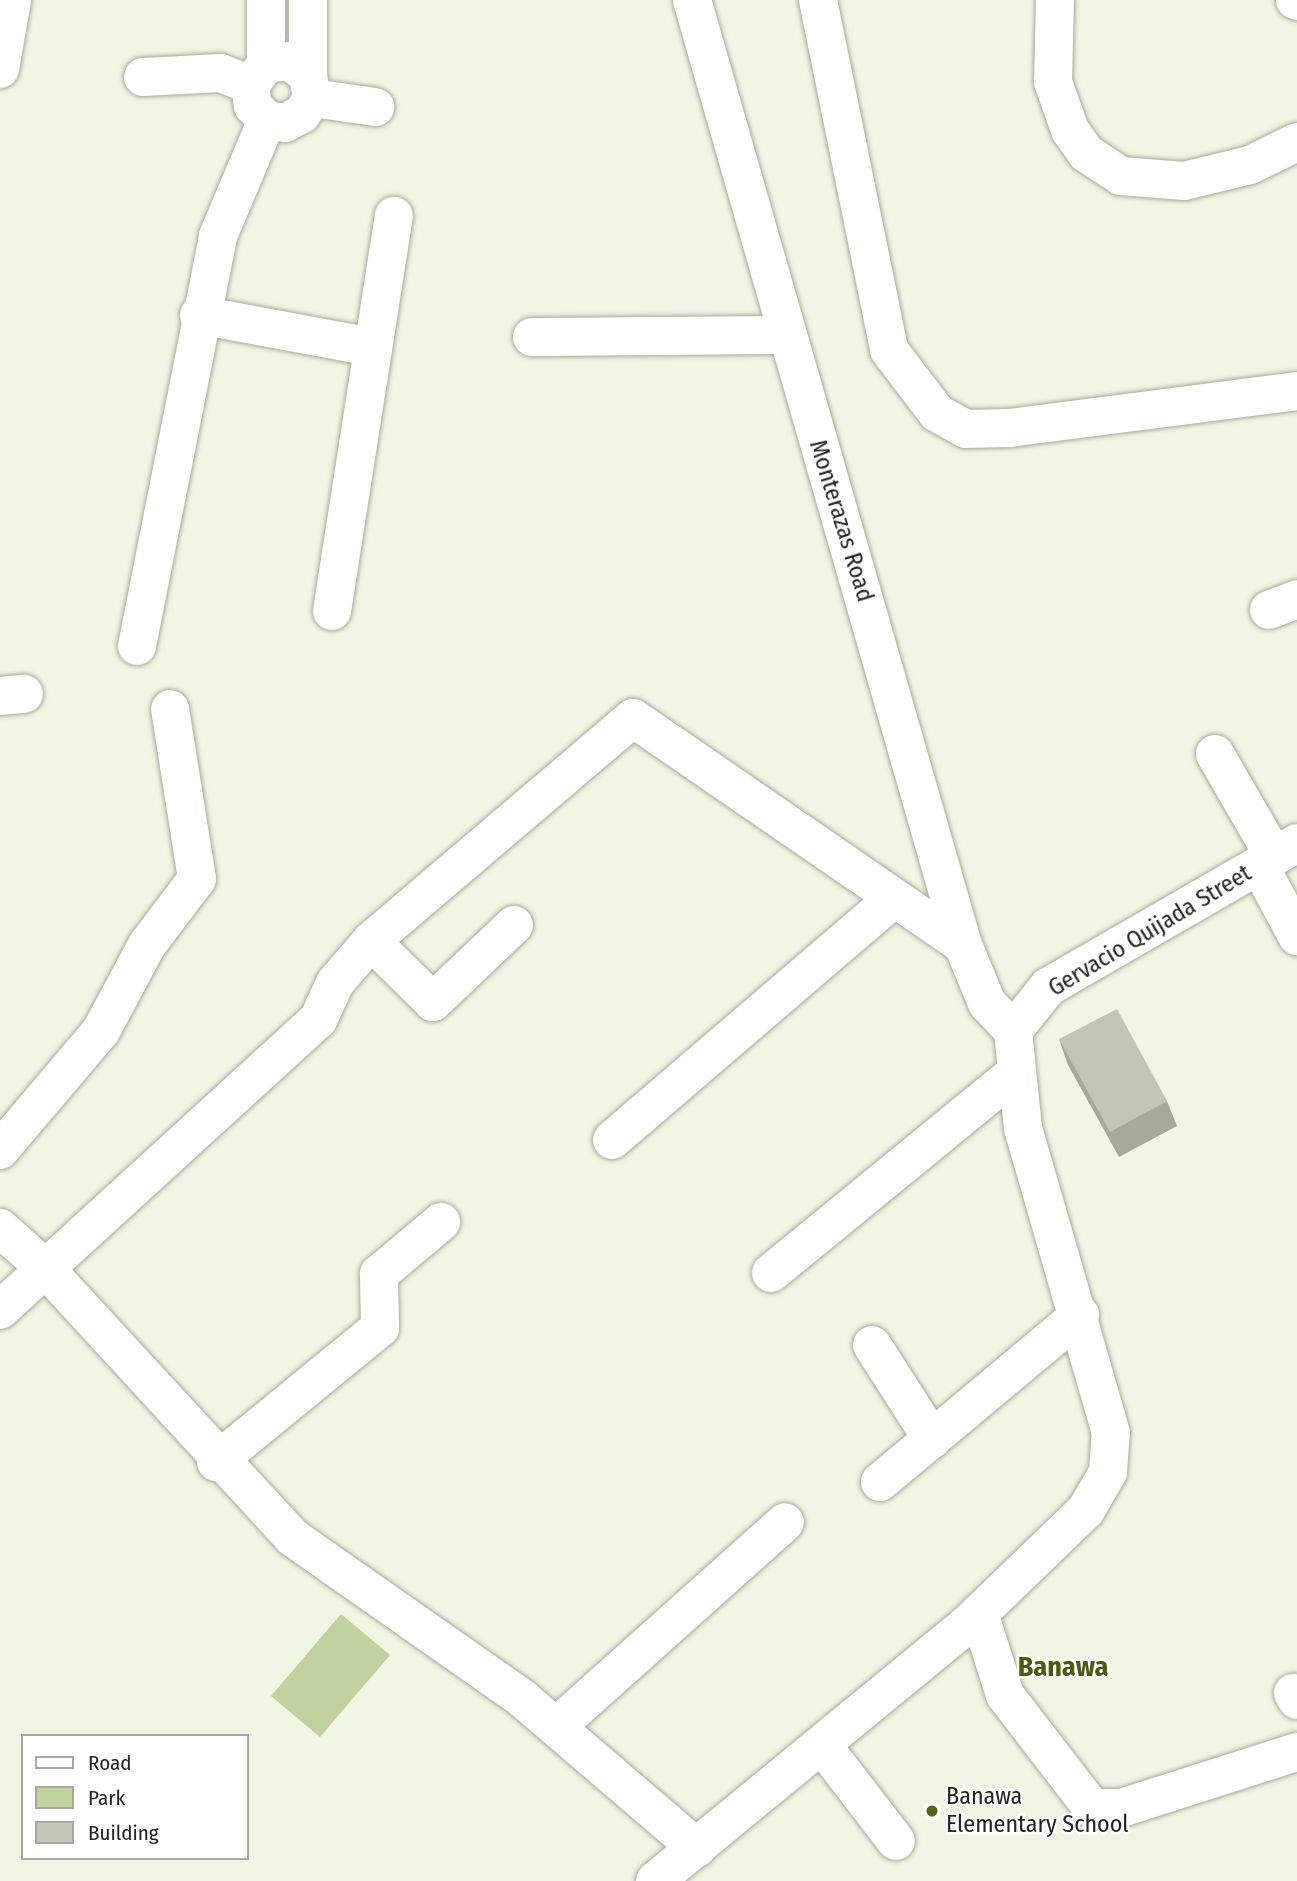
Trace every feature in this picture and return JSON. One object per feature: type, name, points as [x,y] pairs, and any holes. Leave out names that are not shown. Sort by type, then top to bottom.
[{"type":"street","points":[[0,69],[12,0]]},
{"type":"street","points":[[266,0],[253,106],[267,120],[285,123],[302,114],[310,86],[308,0]]},
{"type":"street","name":"Monterazas Road","points":[[692,0],[784,335],[915,760],[963,945],[987,1003],[1013,1031]]},
{"type":"street","points":[[818,0],[890,349],[937,413],[966,429],[1009,428],[1297,391]]},
{"type":"street","points":[[1055,0],[1053,82],[1070,130],[1086,153],[1121,176],[1184,181],[1250,165],[1297,142]]},
{"type":"street","points":[[143,77],[221,73],[258,75],[289,61],[310,86],[375,107]]},
{"type":"street","points":[[137,646],[199,315],[236,182],[267,120]]},
{"type":"street","points":[[332,611],[394,215]]},
{"type":"street","points":[[199,315],[372,347]]},
{"type":"street","points":[[532,337],[784,335]]},
{"type":"street","points":[[0,1150],[101,1031],[147,945],[197,878],[170,709]]},
{"type":"street","points":[[0,1310],[44,1267],[318,1020],[335,982],[371,941],[633,718],[963,945]]},
{"type":"street","points":[[1215,754],[1277,855],[1297,936]]},
{"type":"street","name":"Gervacio Quijada Street","points":[[1013,1031],[1048,987],[1277,855]]},
{"type":"street","points":[[612,1140],[893,899]]},
{"type":"street","points":[[371,941],[433,1002],[514,925]]},
{"type":"street","points":[[655,1881],[979,1613],[1086,1510],[1108,1472],[1111,1433],[1013,1075],[1013,1031]]},
{"type":"street","points":[[771,1273],[1013,1075]]},
{"type":"street","points":[[216,1462],[380,1328],[379,1274],[442,1222]]},
{"type":"street","points":[[0,1228],[44,1267],[216,1462],[292,1537],[556,1727],[697,1848]]},
{"type":"street","points":[[880,1482],[1080,1315]]},
{"type":"street","points":[[872,1345],[932,1439]]},
{"type":"street","points":[[556,1727],[785,1522]]},
{"type":"street","points":[[979,1613],[1005,1695],[1075,1792],[1111,1809],[1297,1752]]},
{"type":"street","points":[[822,1745],[896,1841]]},
{"type":"green space","points":[[341,1614],[390,1655],[320,1737],[271,1696]]},
{"type":"building","points":[[1117,1009],[1167,1101],[1110,1132],[1059,1039]]},
{"type":"place","name":"Banawa Elementary School","points":[[932,1811]]},
{"type":"district","name":"Banawa","points":[[1063,1667]]}]
